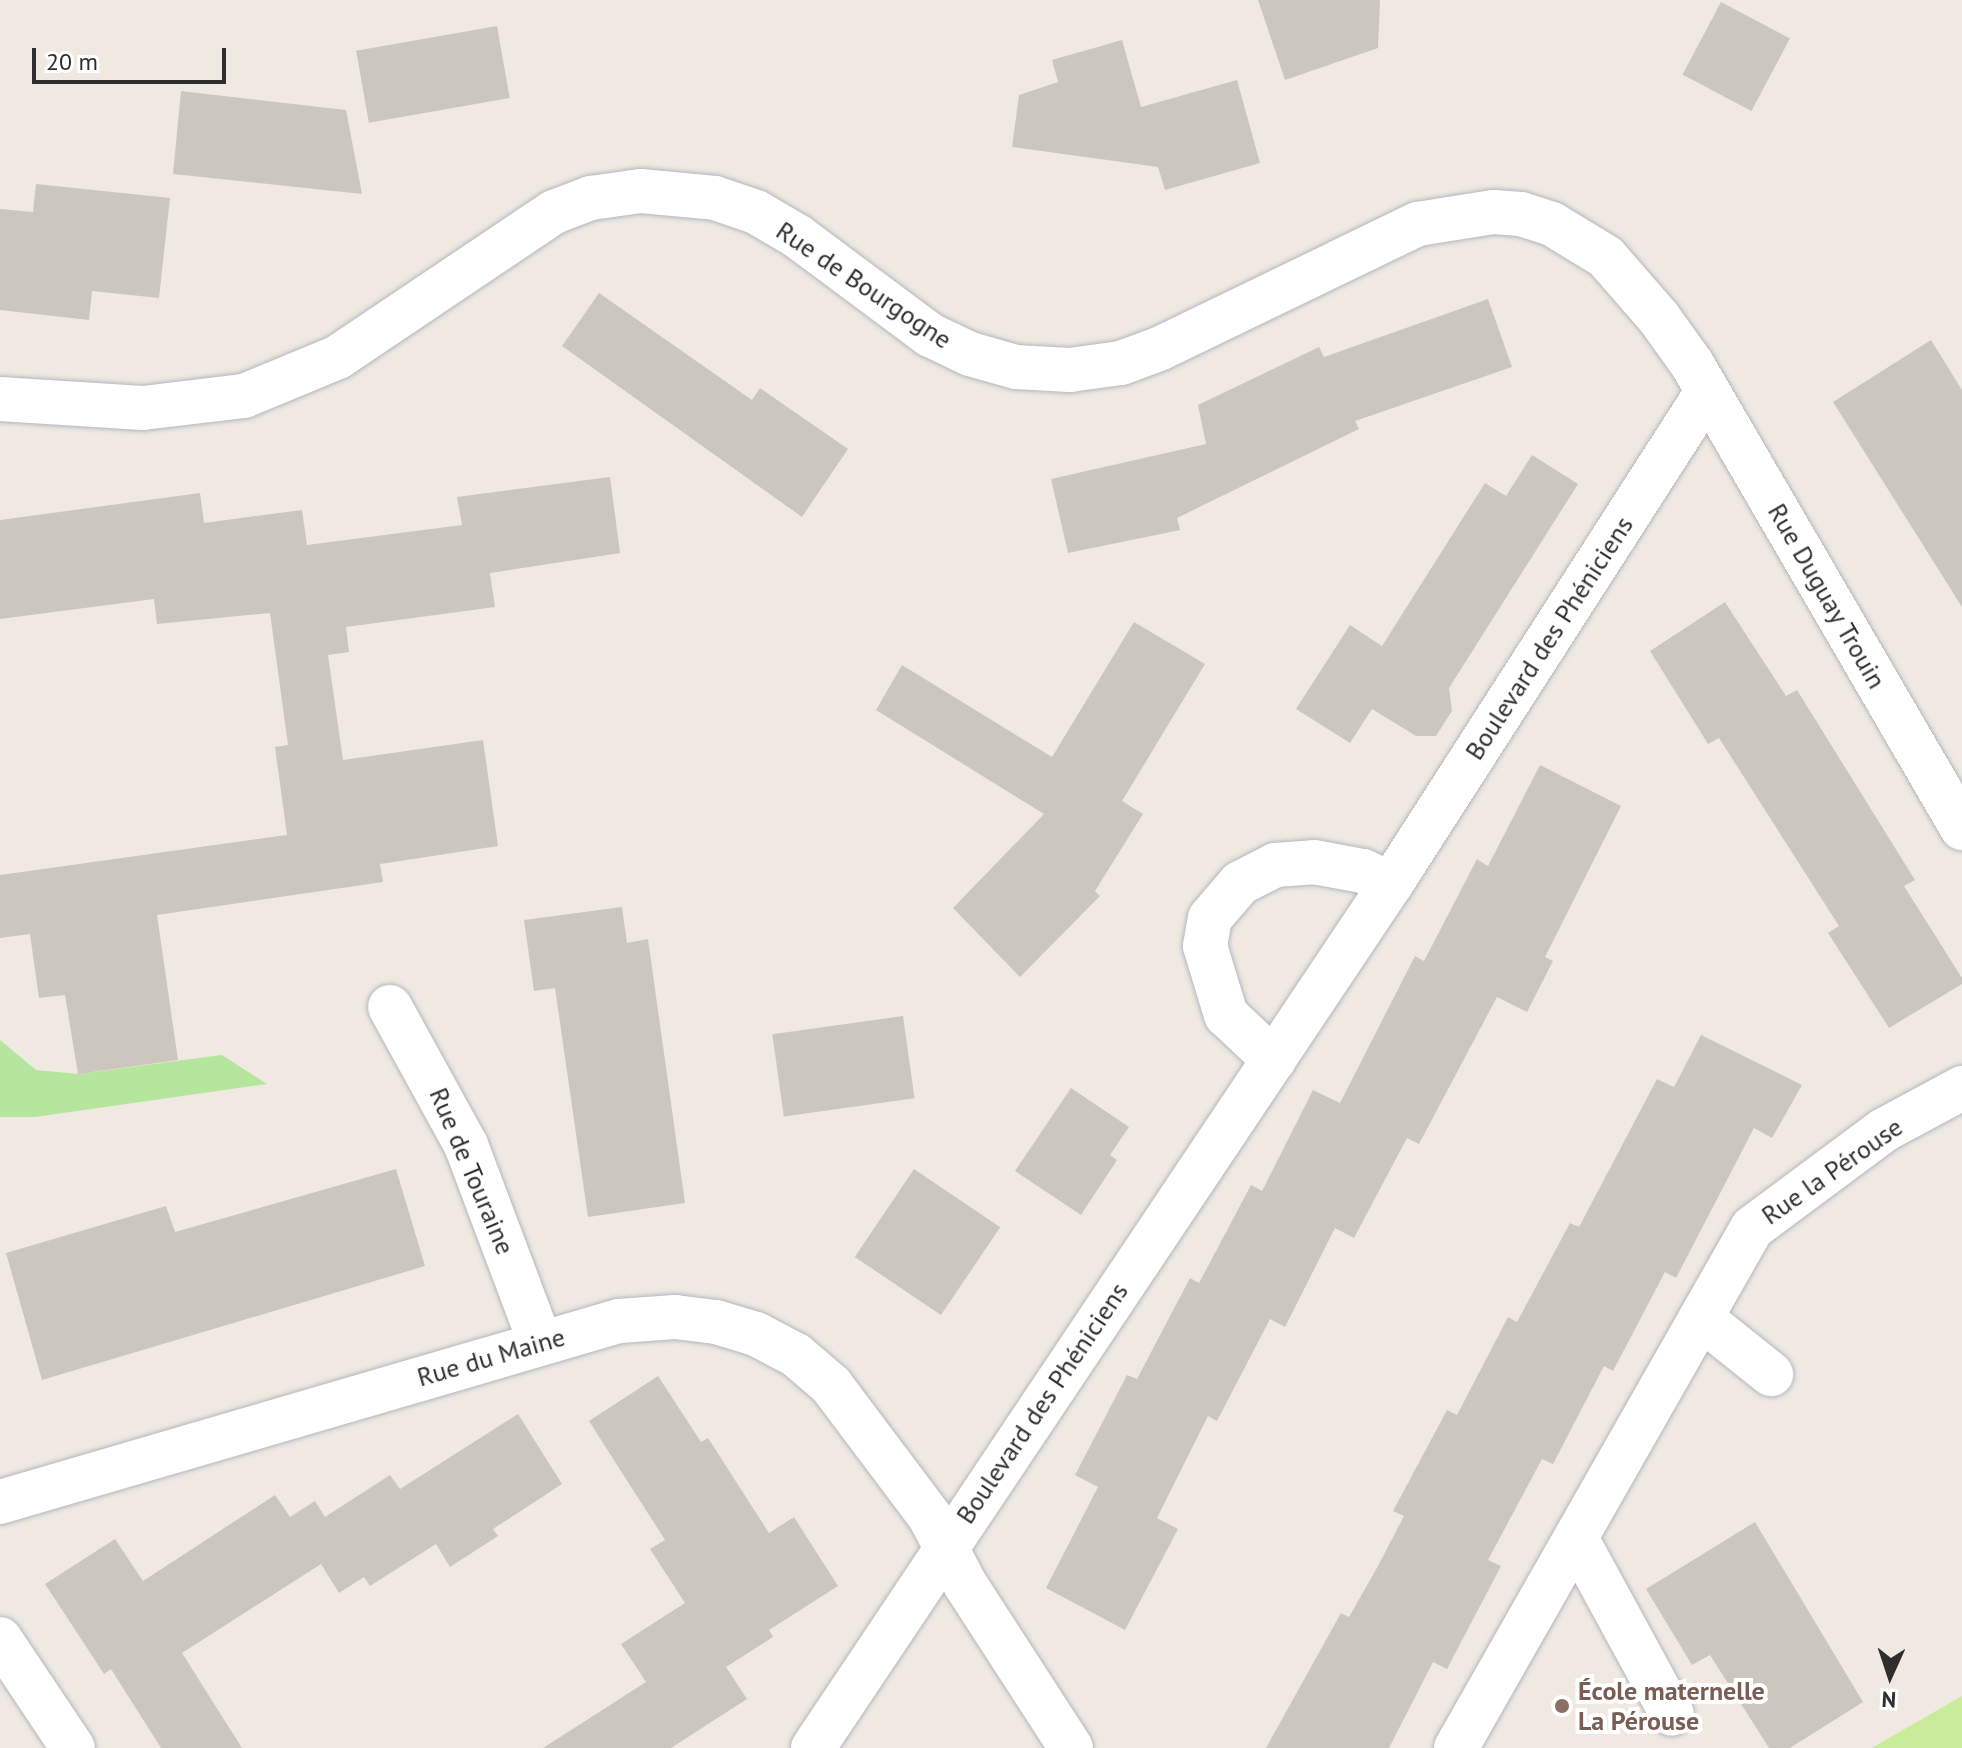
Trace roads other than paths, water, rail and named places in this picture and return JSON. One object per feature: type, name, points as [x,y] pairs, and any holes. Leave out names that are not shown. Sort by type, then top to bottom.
[{"type":"street","name":"Rue de Bourgogne","points":[[0,399],[143,408],[244,396],[338,357],[554,212],[591,198],[641,191],[715,198],[756,212],[797,236],[930,335],[970,354],[1016,367],[1070,370],[1121,363],[1159,349],[1418,224],[1493,212],[1521,214],[1552,224],[1606,257],[1699,378]]},
{"type":"street","name":"Rue Duguay Trouin","points":[[1699,378],[1962,828]]},
{"type":"street","name":"Boulevard des Phéniciens","points":[[813,1748],[1391,884],[1699,378]]},
{"type":"street","points":[[1274,1060],[1226,1015],[1205,946],[1210,918],[1240,883],[1275,865],[1314,862],[1363,871],[1391,884]]},
{"type":"street","name":"Rue de Touraine","points":[[390,1007],[466,1145],[540,1342]]},
{"type":"street","name":"Rue la Pérouse","points":[[1456,1748],[1752,1228],[1884,1130],[1962,1088]]},
{"type":"street","name":"Rue du Maine","points":[[0,1502],[619,1321],[675,1317],[756,1334],[796,1355],[831,1385],[920,1505],[1071,1748]]},
{"type":"street","points":[[1701,1318],[1771,1374]]},
{"type":"street","points":[[1576,1538],[1672,1714]]},
{"type":"street","points":[[0,1639],[73,1748]]},
{"type":"place","name":"École maternelle La Pérouse","points":[[1562,1706]]}]
